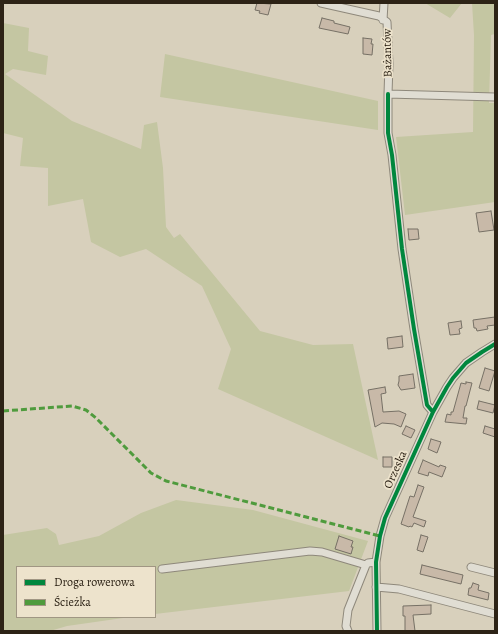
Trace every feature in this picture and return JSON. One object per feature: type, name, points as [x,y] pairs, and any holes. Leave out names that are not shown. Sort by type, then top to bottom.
[{"type":"street","name":"Bażantów","points":[[321,3],[379,16],[387,22],[389,64],[388,94],[495,97]]},
{"type":"street","points":[[383,20],[384,3]]},
{"type":"street","points":[[388,94],[388,133],[392,155],[402,249],[427,406],[433,412]]},
{"type":"street","name":"Orzeska","points":[[376,631],[376,562],[380,536],[386,518],[440,397],[453,378],[474,357],[495,344]]},
{"type":"street","points":[[162,569],[310,551],[322,552],[366,565],[368,563],[376,562]]},
{"type":"street","points":[[348,631],[346,626],[348,610],[366,565]]},
{"type":"street","points":[[471,567],[495,573]]},
{"type":"street","points":[[376,587],[399,589],[495,614]]},
{"type":"green space","points":[[425,3],[462,3],[450,18]]},
{"type":"green space","points":[[472,3],[495,3],[495,34],[491,35],[489,103],[495,103],[495,202],[405,215],[396,137],[473,132],[474,35]]},
{"type":"green space","points":[[3,23],[29,28],[28,51],[48,56],[46,75],[13,69],[5,74],[72,121],[141,149],[144,125],[157,122],[163,168],[166,227],[174,238],[180,234],[260,331],[313,345],[353,344],[378,460],[218,389],[231,349],[202,286],[146,249],[120,257],[91,242],[83,199],[48,206],[48,168],[20,166],[23,138],[3,133]]},
{"type":"green space","points":[[165,54],[378,101],[378,130],[160,97]]},
{"type":"green space","points":[[176,500],[253,510],[368,541],[349,591],[156,614],[156,566],[16,566],[16,618],[123,618],[67,626],[50,631],[3,631],[3,535],[47,528],[56,534],[59,545],[99,536],[141,513]]},
{"type":"building","points":[[257,3],[271,4],[268,15],[259,13],[260,11],[255,10]]},
{"type":"building","points":[[322,18],[350,27],[348,34],[319,28]]},
{"type":"building","points":[[363,38],[372,39],[372,55],[363,54]]},
{"type":"building","points":[[491,211],[494,230],[479,232],[476,213]]},
{"type":"building","points":[[408,229],[418,229],[419,239],[409,240]]},
{"type":"building","points":[[495,317],[495,325],[487,326],[488,329],[477,331],[476,328],[474,328],[473,320]]},
{"type":"building","points":[[461,321],[462,328],[459,329],[460,334],[450,335],[448,323]]},
{"type":"building","points":[[402,336],[403,347],[388,349],[387,338]]},
{"type":"building","points":[[485,368],[495,371],[489,391],[479,388]]},
{"type":"building","points":[[413,374],[415,388],[401,390],[398,385],[399,376]]},
{"type":"building","points":[[466,382],[472,383],[463,418],[467,418],[466,424],[445,422],[447,414],[451,415],[451,412],[453,412],[461,383],[466,384]]},
{"type":"building","points":[[385,387],[386,393],[381,394],[383,412],[399,411],[406,414],[401,427],[394,424],[382,423],[375,427],[368,390]]},
{"type":"building","points":[[479,401],[495,405],[493,413],[477,409]]},
{"type":"building","points":[[406,426],[415,430],[411,438],[402,434]]},
{"type":"building","points":[[485,426],[495,429],[495,437],[483,433]]},
{"type":"building","points":[[431,439],[441,442],[437,453],[428,449]]},
{"type":"building","points":[[383,457],[392,457],[392,467],[383,467]]},
{"type":"building","points":[[423,460],[439,467],[440,465],[446,467],[442,477],[429,472],[428,476],[418,473]]},
{"type":"building","points":[[418,485],[424,487],[413,517],[426,521],[424,527],[414,523],[412,527],[409,527],[401,524],[410,496],[414,497]]},
{"type":"building","points":[[421,535],[428,537],[423,552],[417,550]]},
{"type":"building","points":[[339,536],[353,541],[351,554],[335,549]]},
{"type":"building","points":[[422,565],[463,575],[461,584],[420,574]]},
{"type":"building","points":[[473,583],[479,585],[478,590],[489,593],[488,600],[468,595],[469,588],[471,588]]},
{"type":"building","points":[[431,605],[431,614],[413,615],[415,631],[405,631],[403,606]]},
{"type":"marked path","points":[[3,411],[72,406],[86,410],[96,418],[151,473],[166,481],[380,536]]},
{"type":"cycle path","points":[[388,94],[388,133],[392,155],[402,249],[427,405],[433,412]]},
{"type":"cycle path","points":[[377,631],[376,562],[380,536],[385,518],[433,412],[447,387],[466,363],[495,344]]}]
